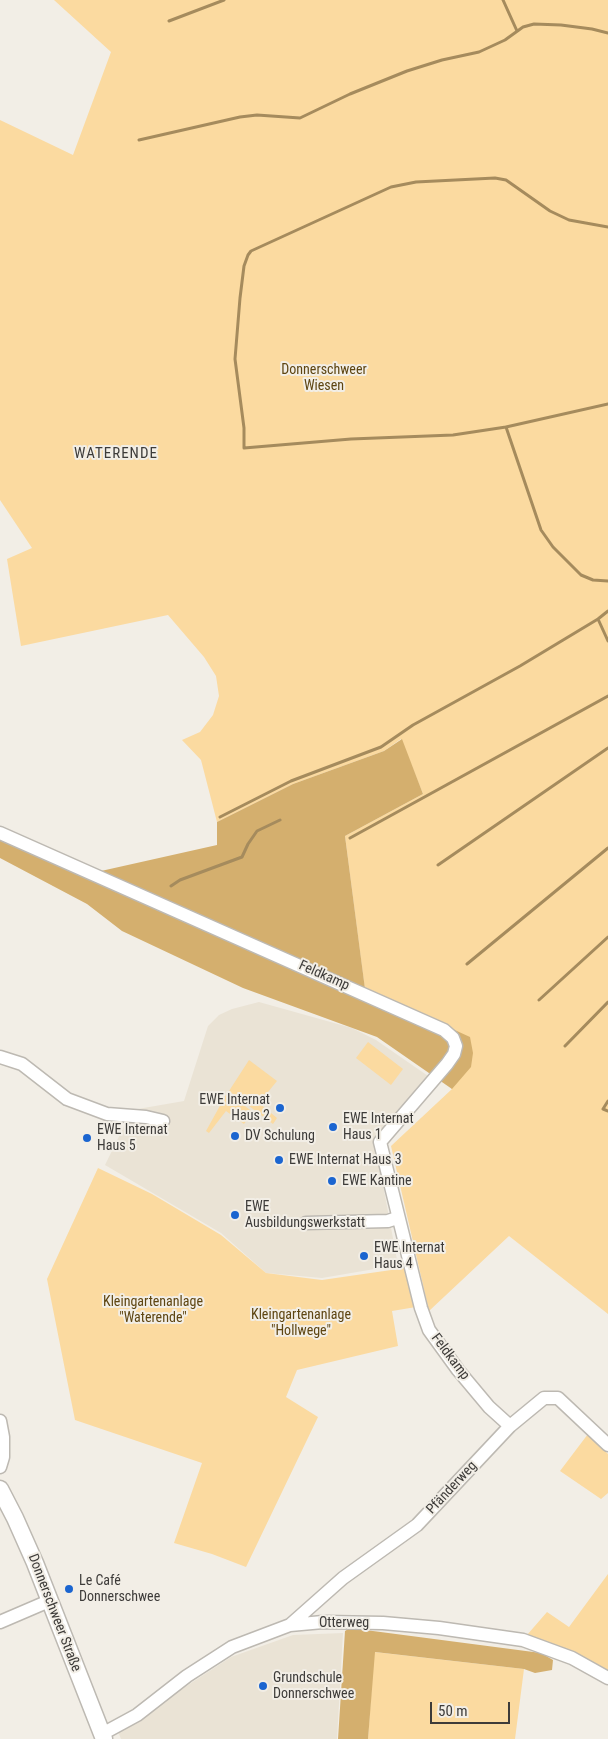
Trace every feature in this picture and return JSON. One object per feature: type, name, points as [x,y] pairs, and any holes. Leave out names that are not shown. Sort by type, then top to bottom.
[{"type":"main road","name":"Donnerschweer Straße","points":[[0,1489],[23,1535],[102,1736]]},
{"type":"street","name":"Feldkamp","points":[[0,833],[444,1030],[453,1038],[456,1046],[454,1054],[447,1064],[380,1142],[421,1308],[429,1330],[458,1370],[489,1407],[510,1426]]},
{"type":"street","points":[[0,1056],[22,1064],[67,1099],[107,1114],[146,1117],[163,1121]]},
{"type":"street","points":[[306,1223],[388,1221],[398,1218]]},
{"type":"street","name":"Pfänderweg","points":[[290,1625],[343,1578],[417,1525],[510,1426],[544,1398],[558,1398],[608,1445]]},
{"type":"street","points":[[0,1421],[3,1438],[3,1457],[0,1467]]},
{"type":"street","points":[[0,1622],[50,1601]]},
{"type":"street","name":"Otterweg","points":[[102,1736],[137,1715],[187,1676],[232,1647],[290,1625],[323,1622],[383,1623],[439,1628],[523,1640],[572,1658],[608,1678]]},
{"type":"shaded area","points":[[402,739],[423,794],[345,836],[365,989],[470,1037],[473,1053],[471,1067],[452,1089],[377,1037],[243,988],[122,931],[87,904],[0,858],[0,837],[101,871],[217,845],[217,822],[293,784],[384,751]]},
{"type":"shaded area","points":[[259,1002],[352,1028],[376,1040],[431,1078],[378,1138],[383,1185],[398,1265],[322,1278],[266,1273],[221,1233],[105,1165],[132,1110],[184,1101],[208,1026],[219,1015],[232,1009]]},
{"type":"shaded area","points":[[350,1628],[541,1653],[553,1660],[552,1670],[535,1673],[524,1669],[375,1652],[368,1739],[338,1739],[345,1631]]},
{"type":"shaded area","name":"Grundschule Donnerschwee","points":[[343,1633],[337,1739],[121,1739],[117,1729],[142,1715],[231,1657],[293,1635]]},
{"type":"green space","name":"Donnerschweer Wiesen","points":[[54,0],[608,0],[608,1314],[509,1236],[429,1311],[391,1146],[452,1089],[365,990],[345,836],[423,794],[401,739],[384,751],[293,784],[217,822],[201,760],[182,740],[200,732],[213,715],[219,696],[216,676],[204,657],[168,615],[21,646],[7,559],[32,548],[0,500],[0,120],[73,155],[111,52]]},
{"type":"green space","points":[[368,1042],[403,1069],[391,1085],[356,1058]]},
{"type":"green space","points":[[249,1060],[277,1081],[259,1103],[277,1118],[273,1124],[229,1091]]},
{"type":"green space","points":[[227,1093],[253,1112],[244,1124],[226,1111],[209,1133],[206,1131]]},
{"type":"green space","points":[[98,1168],[152,1194],[221,1235],[266,1273],[322,1280],[405,1268],[416,1307],[392,1311],[398,1346],[297,1370],[286,1397],[318,1417],[246,1567],[212,1554],[174,1543],[202,1463],[75,1420],[47,1279]]},
{"type":"green space","points":[[588,1434],[608,1454],[608,1493],[601,1499],[560,1471]]},
{"type":"green space","points":[[608,1574],[608,1675],[527,1635],[547,1612],[569,1627]]},
{"type":"green space","points":[[374,1652],[524,1669],[515,1739],[368,1739]]},
{"type":"waterway","points":[[169,21],[224,0]]},
{"type":"waterway","points":[[503,0],[517,31]]},
{"type":"waterway","points":[[139,140],[240,117],[257,115],[300,118],[350,94],[407,71],[442,60],[479,52],[505,40],[523,27],[534,24],[561,25],[608,33]]},
{"type":"waterway","points":[[608,227],[569,220],[550,211],[506,180],[495,178],[416,182],[391,187],[251,251],[244,266],[235,359],[244,428],[244,448],[351,439],[453,435],[506,427],[608,404]]},
{"type":"waterway","points":[[506,427],[541,530],[553,547],[581,575],[593,580],[608,581]]},
{"type":"waterway","points":[[220,817],[291,781],[381,747],[413,725],[520,666],[608,611]]},
{"type":"waterway","points":[[598,619],[608,641]]},
{"type":"waterway","points":[[350,838],[608,696]]},
{"type":"waterway","points":[[438,865],[608,748]]},
{"type":"waterway","points":[[171,886],[180,880],[242,857],[257,831],[280,820]]},
{"type":"waterway","points":[[467,964],[608,848]]},
{"type":"waterway","points":[[539,1000],[608,937]]},
{"type":"waterway","points":[[565,1046],[608,1002]]},
{"type":"waterway","points":[[608,1101],[603,1109],[608,1111]]},
{"type":"place","name":"EWE Internat Haus 2","points":[[280,1108]]},
{"type":"place","name":"EWE Internat Haus 1","points":[[333,1127]]},
{"type":"place","name":"DV Schulung","points":[[235,1136]]},
{"type":"place","name":"EWE Internat Haus 5","points":[[87,1138]]},
{"type":"place","name":"EWE Internat Haus 3","points":[[279,1160]]},
{"type":"place","name":"EWE Kantine","points":[[332,1181]]},
{"type":"place","name":"EWE Ausbildungswerkstatt","points":[[235,1215]]},
{"type":"place","name":"EWE Internat Haus 4","points":[[364,1256]]},
{"type":"place","name":"Le Café Donnerschwee","points":[[69,1589]]},
{"type":"place","name":"Grundschule Donnerschwee","points":[[263,1686]]},
{"type":"district","name":"WATERENDE","points":[[116,454]]},
{"type":"park label","name":"Kleingartenanlage \"Waterende\"","points":[[153,1310]]},
{"type":"park label","name":"Kleingartenanlage \"Hollwege\"","points":[[301,1324]]}]
